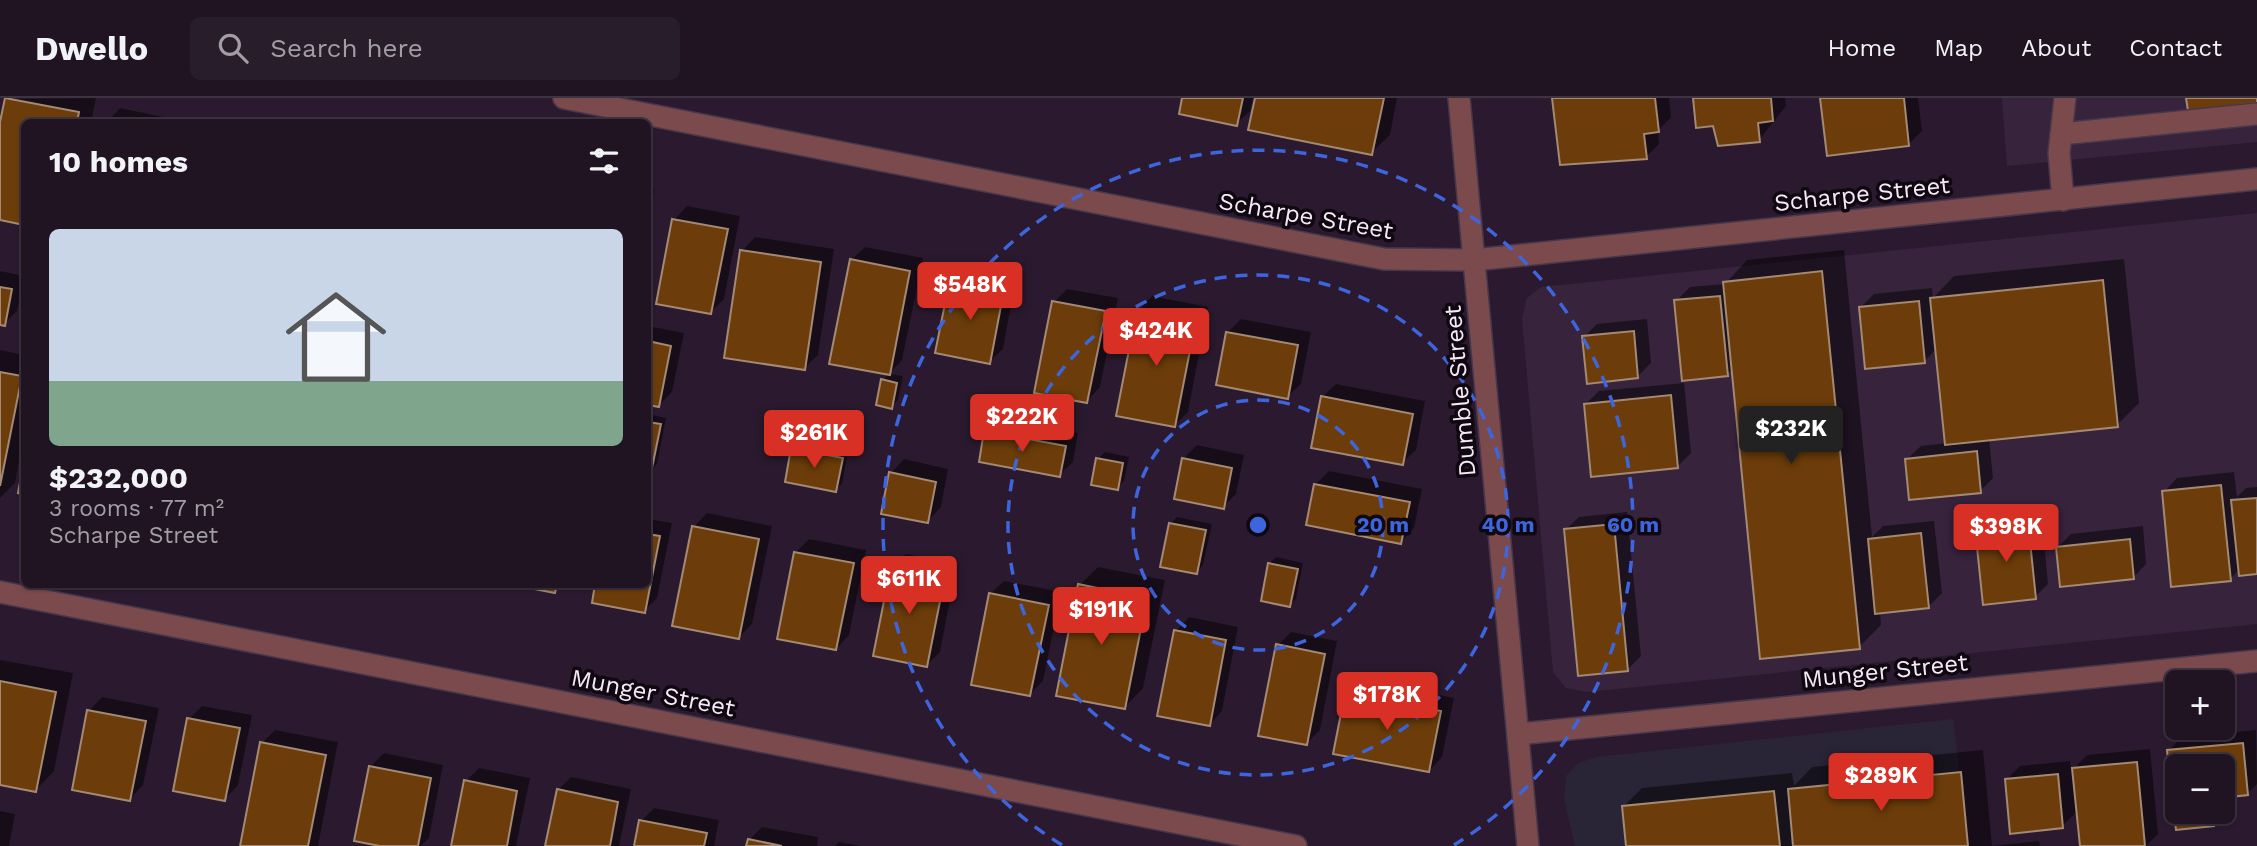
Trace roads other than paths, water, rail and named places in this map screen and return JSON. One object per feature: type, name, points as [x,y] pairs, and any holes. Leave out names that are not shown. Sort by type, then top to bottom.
[{"type":"street","name":"Scharpe Street","points":[[564,98],[1384,259],[1474,260],[2257,179]]},
{"type":"street","name":"Dumble Street","points":[[1459,98],[1528,846]]},
{"type":"street","points":[[2063,200],[2061,134],[2065,98]]},
{"type":"street","points":[[2061,134],[2257,114]]},
{"type":"street","name":"Munger Street","points":[[0,592],[1296,846]]},
{"type":"street","name":"Munger Street","points":[[1519,734],[2257,661]]}]
